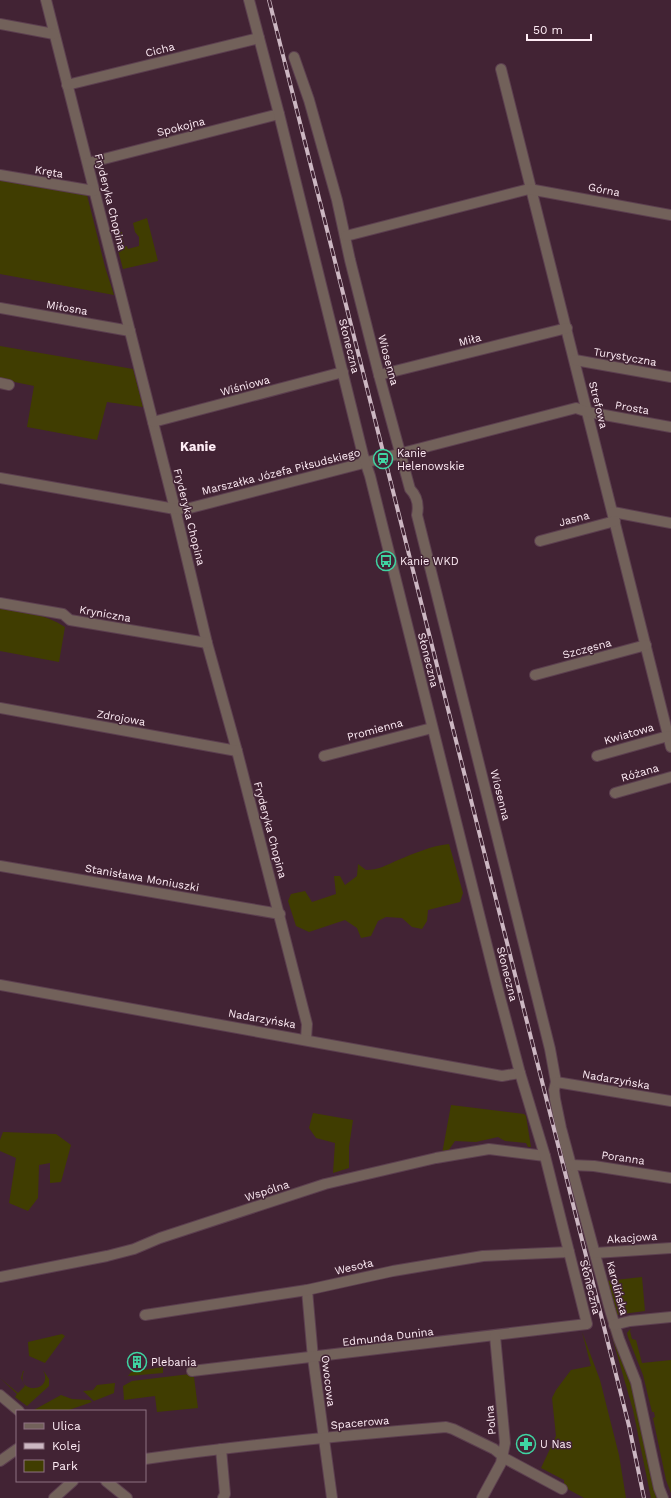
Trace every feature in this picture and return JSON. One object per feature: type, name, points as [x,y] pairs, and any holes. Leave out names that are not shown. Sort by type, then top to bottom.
[{"type":"street","name":"Fryderyka Chopina","points":[[46,0],[175,509],[207,643],[280,914],[307,1024],[306,1039]]},
{"type":"street","name":"Słoneczna","points":[[250,0],[432,728],[520,1073],[545,1156],[587,1324]]},
{"type":"street","points":[[0,24],[54,34]]},
{"type":"street","name":"Cicha","points":[[67,85],[259,38]]},
{"type":"street","name":"Wiosenna","points":[[294,57],[309,100],[337,200],[350,260],[379,375],[402,454],[410,489],[410,504],[417,515],[548,1041],[556,1082]]},
{"type":"street","name":"Strefowa","points":[[501,69],[671,747]]},
{"type":"street","name":"Spokojna","points":[[88,163],[279,114]]},
{"type":"street","name":"Kręta","points":[[0,176],[94,192]]},
{"type":"street","points":[[346,236],[526,189],[532,189]]},
{"type":"street","name":"Górna","points":[[532,189],[671,215]]},
{"type":"street","name":"Miłosna","points":[[0,308],[130,331]]},
{"type":"street","name":"Miła","points":[[379,375],[567,328]]},
{"type":"street","name":"Turystyczna","points":[[575,360],[671,377]]},
{"type":"street","name":"Wiśniowa","points":[[153,422],[343,372]]},
{"type":"street","name":"Marszałka Józefa Piłsudskiego","points":[[0,478],[175,509],[190,508],[576,408],[588,412]]},
{"type":"street","name":"Prosta","points":[[588,412],[671,427]]},
{"type":"street","points":[[614,516],[671,523]]},
{"type":"street","name":"Jasna","points":[[540,541],[614,516]]},
{"type":"street","name":"Kryniczna","points":[[0,603],[63,614],[70,620],[207,643]]},
{"type":"street","name":"Szczęsna","points":[[535,675],[646,645]]},
{"type":"street","name":"Zdrojowa","points":[[0,708],[237,751]]},
{"type":"street","name":"Promienna","points":[[324,756],[432,728]]},
{"type":"street","name":"Kwiatowa","points":[[597,756],[668,736]]},
{"type":"street","name":"Różana","points":[[615,793],[671,777]]},
{"type":"street","name":"Stanisława Moniuszki","points":[[0,866],[280,914]]},
{"type":"street","name":"Nadarzyńska","points":[[0,985],[306,1039],[502,1076],[520,1073]]},
{"type":"street","name":"Nadarzyńska","points":[[556,1082],[671,1101]]},
{"type":"street","name":"Karolińska","points":[[556,1082],[554,1090],[555,1099],[571,1164],[614,1325],[636,1382],[659,1488],[663,1498]]},
{"type":"street","name":"Wspólna","points":[[0,1277],[107,1256],[134,1249],[160,1238],[325,1184],[429,1159],[490,1149],[545,1156]]},
{"type":"street","name":"Poranna","points":[[571,1164],[594,1166],[671,1178]]},
{"type":"street","name":"Akacjowa","points":[[595,1252],[671,1248]]},
{"type":"street","name":"Wesoła","points":[[145,1315],[307,1290],[393,1271],[483,1256],[569,1252]]},
{"type":"street","name":"Owocowa","points":[[307,1290],[313,1358],[332,1498]]},
{"type":"street","points":[[614,1325],[630,1321],[671,1317]]},
{"type":"street","name":"Edmunda Dunina","points":[[192,1371],[313,1358],[587,1324]]},
{"type":"street","name":"Polna","points":[[482,1498],[498,1468],[503,1455],[505,1434],[495,1336]]},
{"type":"street","points":[[0,1395],[18,1410]]},
{"type":"street","name":"Spacerowa","points":[[146,1459],[324,1438],[449,1428],[494,1449],[506,1459],[562,1488]]},
{"type":"street","points":[[221,1449],[225,1494],[223,1498]]},
{"type":"street","points":[[0,1461],[16,1450]]},
{"type":"street","points":[[54,1498],[72,1482]]},
{"type":"street","points":[[107,1482],[127,1498]]},
{"type":"green space","points":[[0,178],[87,195],[105,267],[114,295],[0,274]]},
{"type":"green space","points":[[147,218],[158,261],[123,269],[112,228],[116,227],[118,232],[122,232],[124,247],[127,246],[128,249],[139,246],[139,237],[135,232],[133,223]]},
{"type":"green space","points":[[0,346],[133,369],[143,407],[107,402],[97,440],[27,427],[34,386],[0,379]]},
{"type":"green space","points":[[0,607],[42,616],[65,627],[59,662],[0,651]]},
{"type":"green space","points":[[449,844],[463,893],[460,902],[428,910],[427,921],[422,929],[412,927],[402,918],[386,917],[378,921],[371,936],[361,938],[357,928],[345,920],[309,932],[296,926],[288,901],[291,894],[305,891],[312,902],[336,894],[334,876],[340,876],[345,885],[357,876],[358,864],[366,870],[375,869],[423,850]]},
{"type":"green space","points":[[451,1105],[524,1114],[526,1116],[531,1147],[528,1147],[526,1143],[505,1141],[498,1137],[476,1142],[455,1141],[446,1154],[442,1154]]},
{"type":"green space","points":[[313,1113],[353,1120],[349,1147],[349,1168],[333,1173],[335,1143],[316,1138],[309,1128]]},
{"type":"green space","points":[[3,1132],[56,1134],[71,1145],[61,1182],[50,1183],[50,1163],[39,1165],[38,1198],[28,1211],[9,1203],[16,1158],[0,1151],[0,1140]]},
{"type":"green space","points":[[642,1277],[645,1311],[615,1315],[606,1281]]},
{"type":"green space","points":[[607,1311],[631,1380],[658,1498],[651,1498],[633,1410],[605,1312]]},
{"type":"green space","points":[[631,1328],[630,1331],[632,1339],[636,1340],[642,1363],[671,1360],[671,1493],[666,1480],[653,1418],[655,1417],[654,1412],[652,1412],[643,1375],[627,1333]]},
{"type":"green space","points":[[582,1332],[600,1380],[619,1455],[626,1498],[584,1498],[564,1487],[564,1480],[541,1468],[556,1436],[552,1398],[571,1370],[591,1366]]},
{"type":"green space","points":[[62,1334],[65,1336],[45,1363],[29,1356],[28,1342]]},
{"type":"green space","points":[[163,1367],[163,1373],[128,1376],[131,1372]]},
{"type":"green space","points":[[43,1370],[49,1379],[49,1386],[27,1406],[15,1397],[17,1394],[0,1378],[18,1393],[25,1386],[24,1384],[34,1388],[40,1387],[44,1383],[45,1378]]},
{"type":"green space","points":[[190,1374],[194,1377],[198,1408],[157,1412],[155,1396],[124,1400],[123,1386],[132,1381]]},
{"type":"green space","points":[[115,1383],[114,1393],[94,1401],[83,1391],[93,1390],[97,1385]]},
{"type":"green space","points":[[61,1395],[72,1399],[90,1400],[92,1402],[69,1410],[34,1410]]},
{"type":"railway","points":[[269,0],[629,1426],[644,1498]]},
{"type":"place","name":"Kanie Helenowskie","points":[[383,459]]},
{"type":"place","name":"Kanie WKD","points":[[386,561]]},
{"type":"place","name":"Plebania","points":[[137,1362]]},
{"type":"place","name":"U Nas","points":[[526,1444]]},
{"type":"district","name":"Kanie","points":[[198,446]]}]
